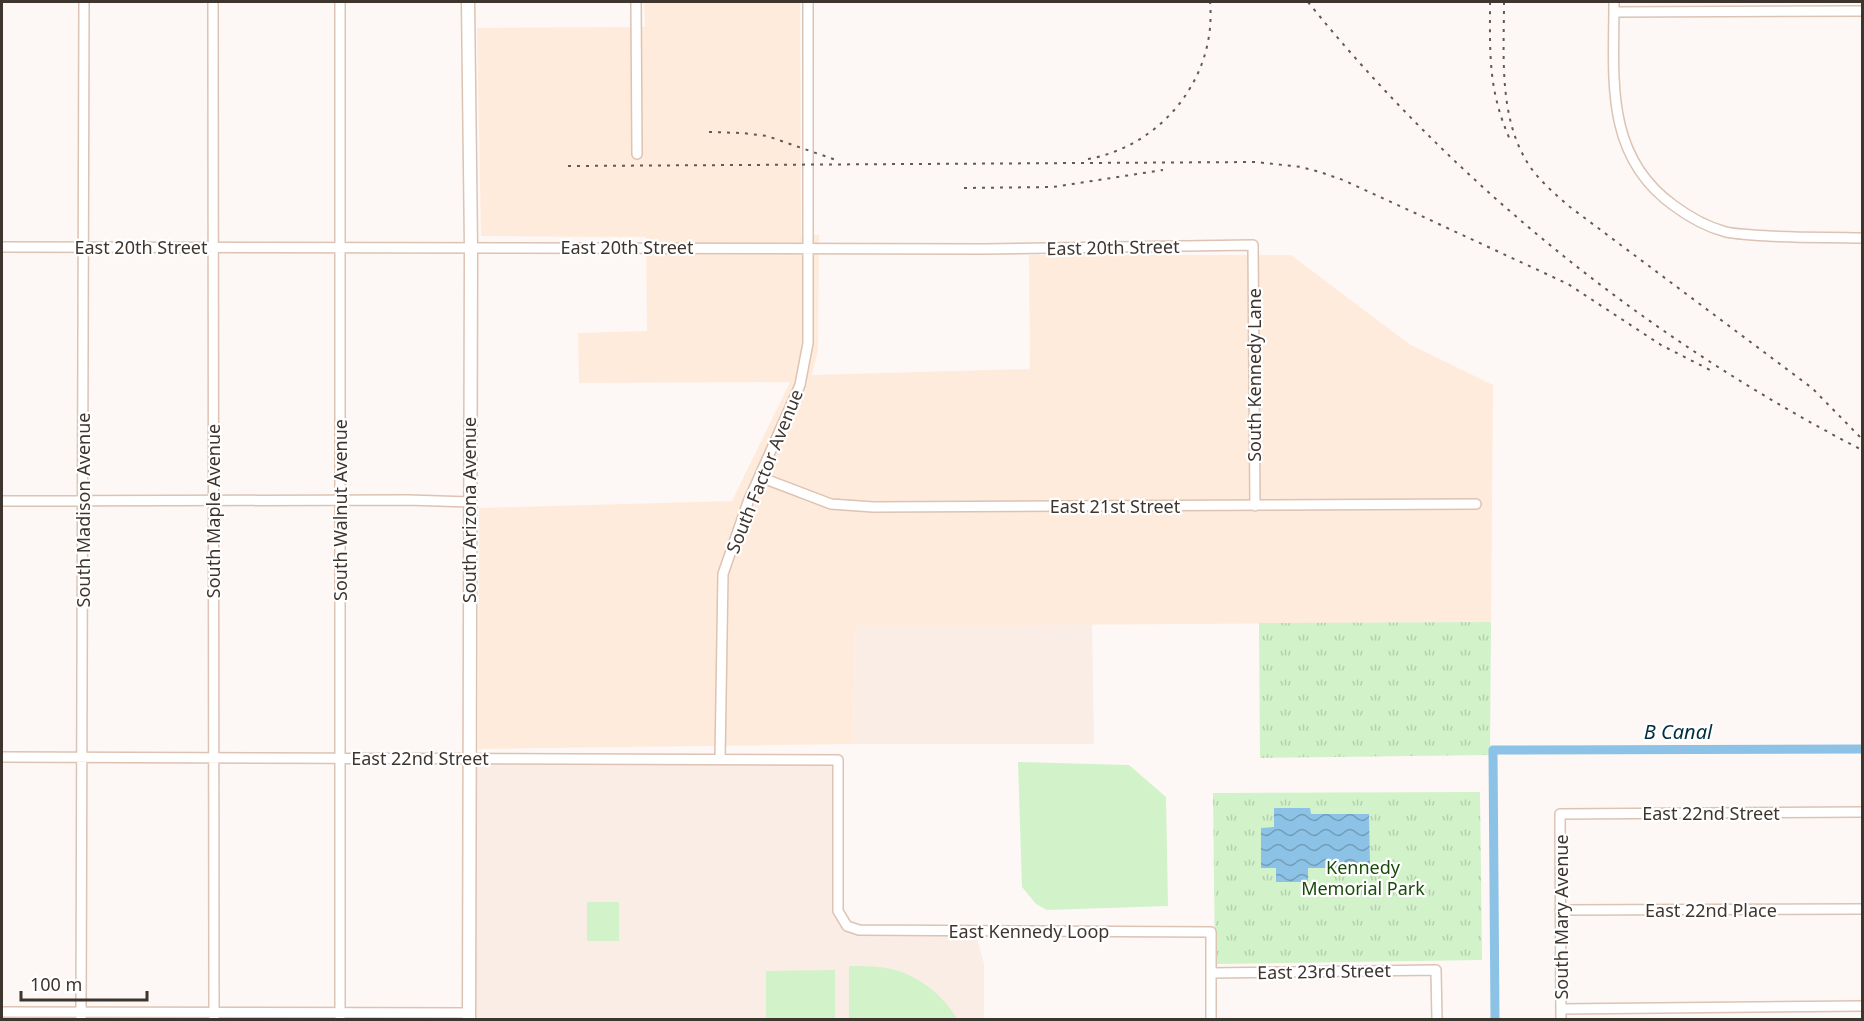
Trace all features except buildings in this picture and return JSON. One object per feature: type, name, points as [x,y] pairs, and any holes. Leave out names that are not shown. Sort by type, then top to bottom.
[{"type":"street","name":"South Madison Avenue","points":[[81,1016],[84,2]]},
{"type":"street","name":"South Maple Avenue","points":[[213,2],[214,1016]]},
{"type":"street","name":"South Walnut Avenue","points":[[340,2],[340,1016]]},
{"type":"street","name":"South Arizona Avenue","points":[[468,2],[471,248],[469,1016]]},
{"type":"street","points":[[636,2],[637,154]]},
{"type":"street","name":"South Factor Avenue","points":[[720,759],[723,574],[748,501],[800,385],[807,343],[808,2]]},
{"type":"street","points":[[1863,11],[1614,7],[1616,110],[1621,134],[1632,159],[1647,183],[1690,217],[1727,232],[1766,236],[1863,238]]},
{"type":"street","name":"East 20th Street","points":[[2,247],[984,249],[1253,245]]},
{"type":"street","name":"South Kennedy Lane","points":[[1253,245],[1255,506]]},
{"type":"street","name":"East 21st Street","points":[[760,477],[831,504],[851,506],[1476,504]]},
{"type":"street","points":[[2,501],[470,502]]},
{"type":"street","name":"East 22nd Street","points":[[2,757],[838,760],[838,911],[847,926]]},
{"type":"street","name":"East 22nd Street","points":[[1560,814],[1863,812]]},
{"type":"street","name":"South Mary Avenue","points":[[1560,814],[1561,1020]]},
{"type":"street","name":"East 22nd Place","points":[[1560,910],[1863,909]]},
{"type":"street","name":"East Kennedy Loop","points":[[847,926],[859,930],[1211,932],[1211,973]]},
{"type":"street","name":"East 23rd Street","points":[[1211,973],[1436,970],[1437,1020]]},
{"type":"street","points":[[1210,1020],[1211,973]]},
{"type":"street","points":[[1561,1009],[1863,1006]]},
{"type":"street","points":[[2,1012],[81,1016],[469,1016]]},
{"type":"shaded area","points":[[644,2],[800,2],[801,235],[819,235],[818,350],[812,375],[1030,369],[1029,255],[1291,255],[1409,344],[1493,385],[1491,622],[855,626],[853,744],[478,749],[479,508],[732,501],[790,382],[579,383],[578,333],[647,331],[646,237],[481,236],[477,28],[645,27]]},
{"type":"shaded area","points":[[1092,624],[1094,744],[853,744],[855,626]]},
{"type":"shaded area","points":[[468,758],[838,760],[839,911],[847,926],[975,931],[984,964],[984,1019],[469,1019]]},
{"type":"green space","points":[[1491,622],[1490,755],[1260,758],[1259,623]]},
{"type":"green space","points":[[1018,762],[1129,765],[1166,797],[1168,906],[1047,910],[1036,904],[1022,887]]},
{"type":"green space","name":"Kennedy Memorial Park","points":[[1480,792],[1482,960],[1215,964],[1213,793]]},
{"type":"green space","points":[[587,902],[619,902],[619,941],[587,941]]},
{"type":"green space","points":[[849,966],[881,967],[907,974],[936,993],[957,1019],[849,1019]]},
{"type":"green space","points":[[835,970],[835,1019],[766,1019],[766,971]]},
{"type":"water","points":[[1274,808],[1310,808],[1311,814],[1369,814],[1370,868],[1308,868],[1308,882],[1276,882],[1276,868],[1261,868],[1261,828],[1274,827]]},
{"type":"waterway","name":"B Canal","points":[[1495,1020],[1493,750],[1862,749]]},
{"type":"railway","points":[[1088,159],[1115,152],[1139,140],[1161,123],[1179,104],[1194,81],[1204,56],[1210,30],[1210,2]]},
{"type":"railway","points":[[1308,2],[1366,70],[1428,135],[1494,197],[1562,255],[1634,309],[1708,360],[1784,407],[1862,450]]},
{"type":"railway","points":[[1490,2],[1494,90],[1503,124],[1511,142]]},
{"type":"railway","points":[[1504,2],[1504,66],[1508,109],[1520,150],[1535,173],[1570,207],[1812,388],[1862,439]]},
{"type":"railway","points":[[709,132],[767,136],[839,161]]},
{"type":"railway","points":[[568,166],[1256,162],[1301,167],[1343,180],[1568,284],[1661,345],[1710,370]]},
{"type":"railway","points":[[964,188],[1053,187],[1163,170]]}]
